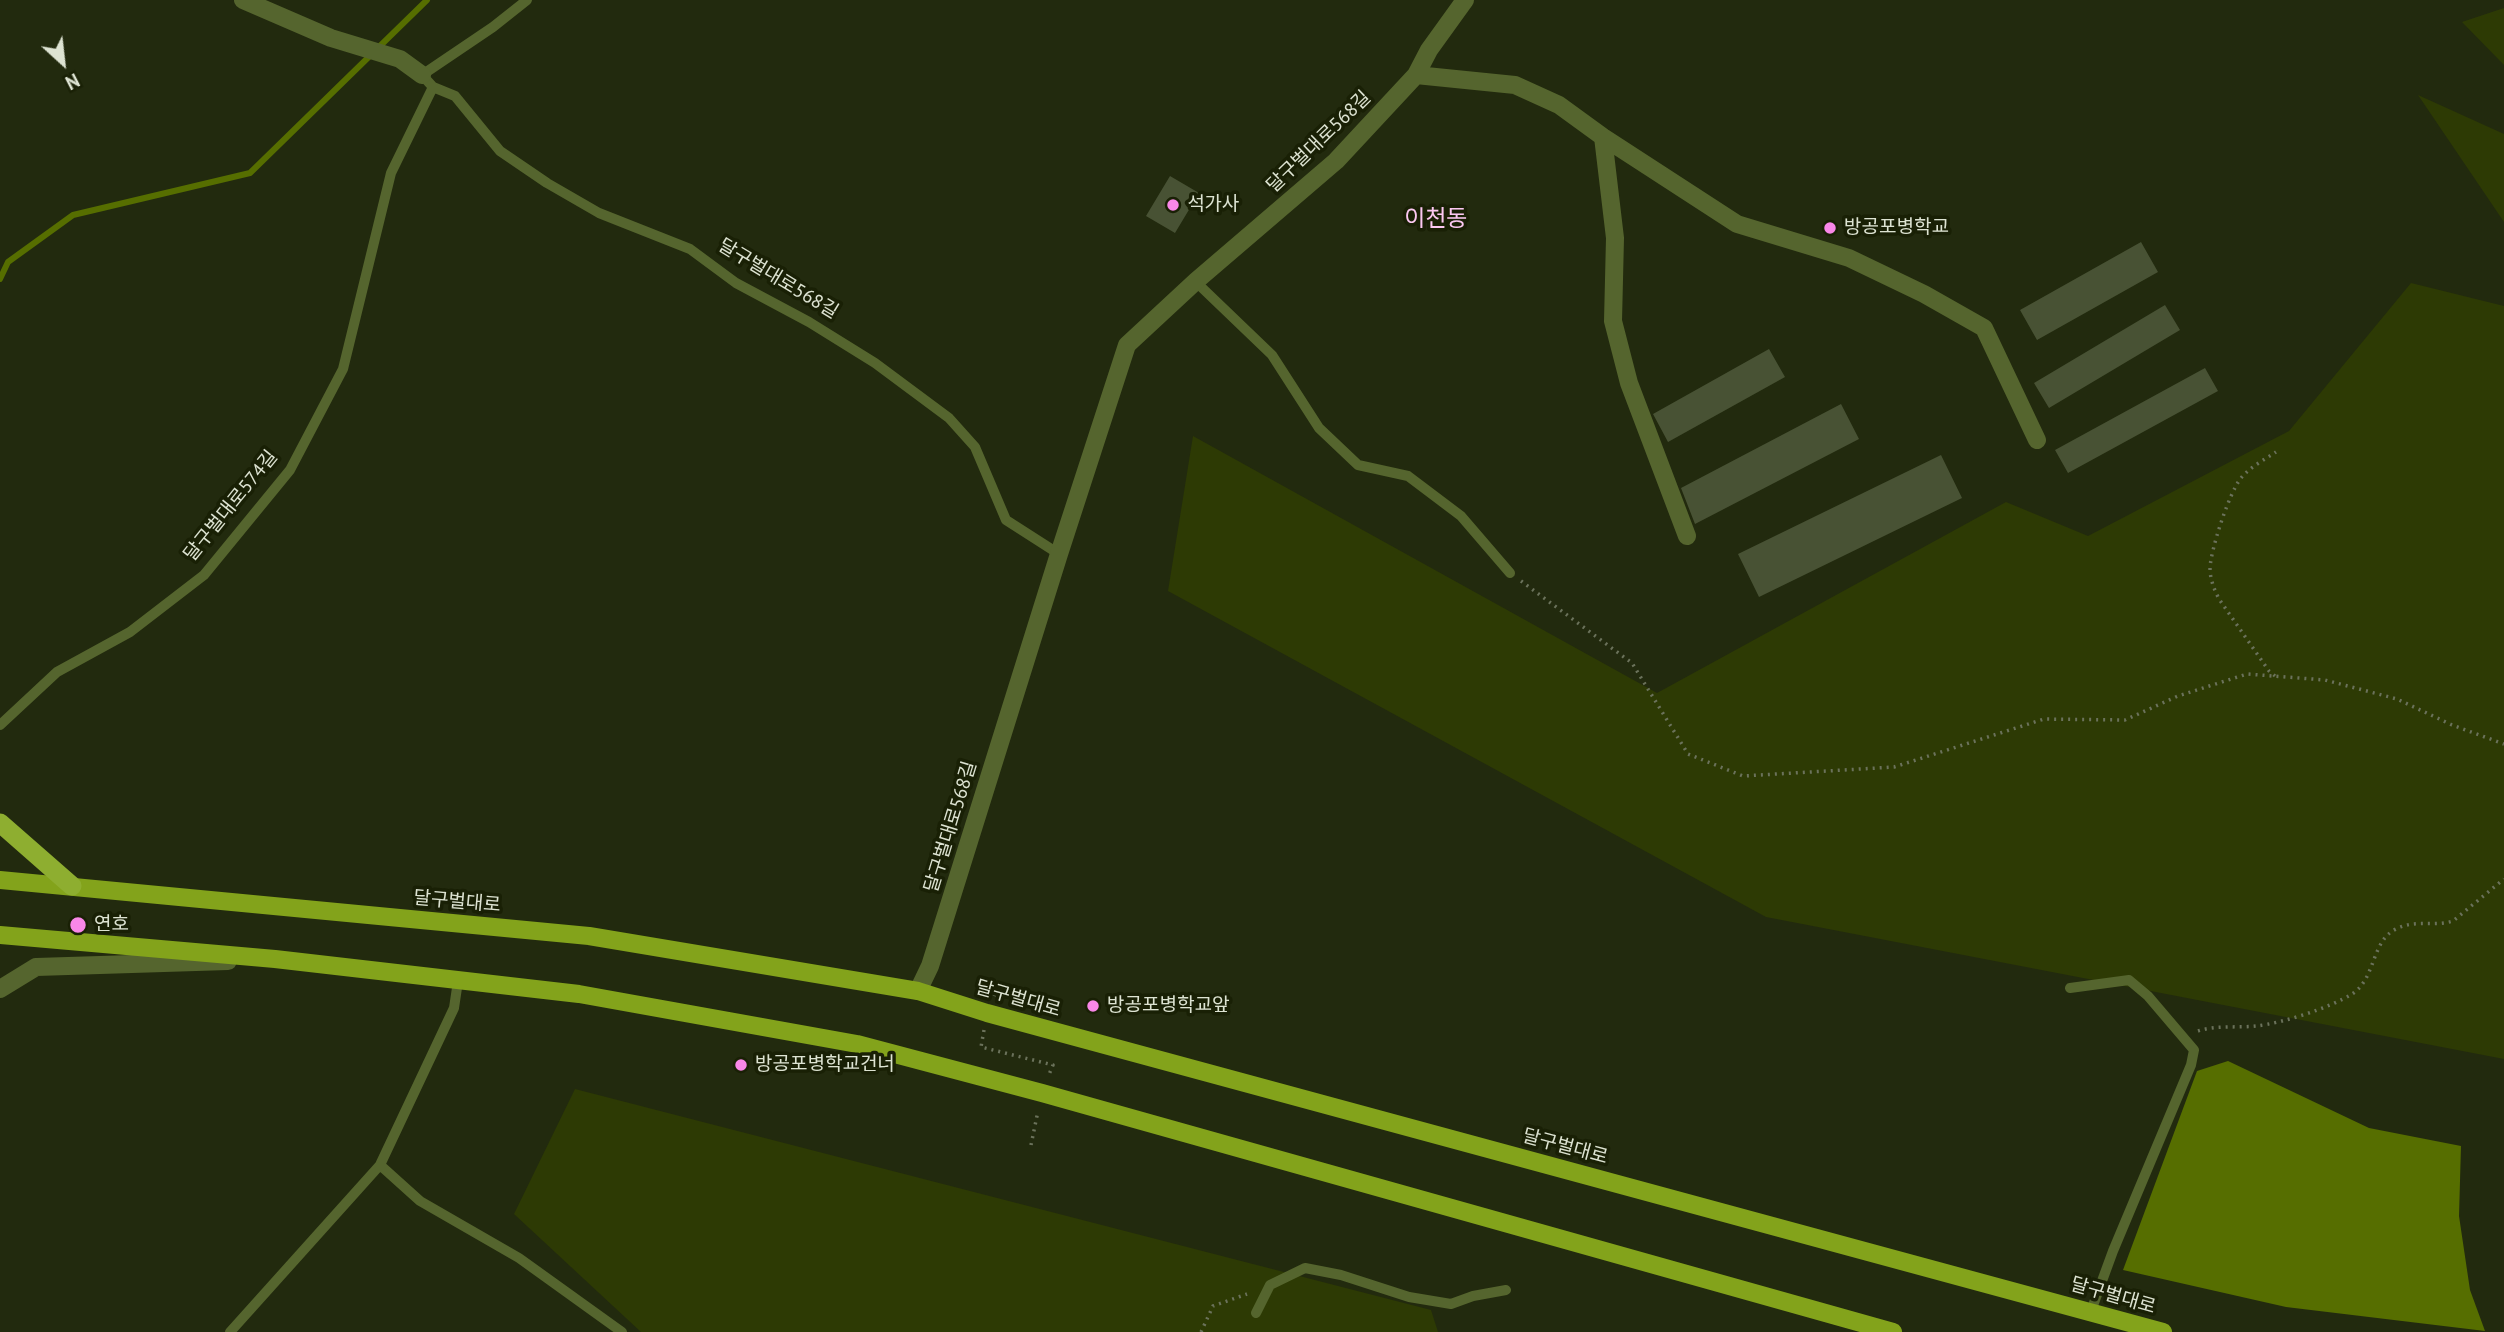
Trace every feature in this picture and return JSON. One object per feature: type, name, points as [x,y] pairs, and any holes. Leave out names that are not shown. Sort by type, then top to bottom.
[{"type":"highway","points":[[0,823],[72,886]]},
{"type":"main road","name":"달구벌대로","points":[[0,880],[589,936],[918,991],[987,1013],[2163,1332]]},
{"type":"main road","points":[[0,935],[275,959],[579,994],[857,1044],[1042,1093],[1893,1332]]},
{"type":"street","points":[[243,0],[331,38],[400,59],[428,81]]},
{"type":"street","name":"달구벌대로568길","points":[[918,991],[930,966],[1127,345],[1336,161],[1416,75],[1429,50],[1465,0]]},
{"type":"street","points":[[1416,75],[1515,85],[1559,105],[1603,137],[1737,224],[1849,258],[1924,294],[1983,328],[2037,440]]},
{"type":"street","points":[[1603,137],[1615,238],[1613,321],[1629,383],[1687,536]]},
{"type":"street","points":[[0,989],[36,967],[275,959]]},
{"type":"lane","name":"달구벌대로574길","points":[[0,725],[57,672],[130,632],[205,575],[290,470],[342,369],[391,173],[428,81],[527,0]]},
{"type":"lane","name":"달구벌대로568길","points":[[428,81],[455,96],[500,151],[547,183],[600,213],[690,249],[736,283],[876,363],[949,418],[975,447],[1006,520],[1059,554]]},
{"type":"lane","points":[[1197,282],[1272,355],[1319,428],[1358,465],[1408,476],[1461,516],[1510,573]]},
{"type":"lane","points":[[2070,988],[2129,980],[2148,996],[2194,1050],[2192,1065],[2113,1251],[2091,1311]]},
{"type":"lane","points":[[230,1332],[380,1165],[454,1008],[458,981]]},
{"type":"lane","points":[[380,1165],[420,1201],[519,1258],[622,1332]]},
{"type":"lane","points":[[1256,1312],[1270,1285],[1305,1268],[1340,1275],[1409,1297],[1451,1304],[1473,1296],[1506,1290]]},
{"type":"path","points":[[2276,452],[2249,470],[2239,481],[2217,538],[2210,569],[2213,587],[2219,600],[2269,671],[2276,676]]},
{"type":"path","points":[[1510,573],[1632,663],[1688,754],[1743,776],[1894,767],[2043,719],[2125,720],[2178,696],[2247,674],[2325,680],[2397,699],[2452,725],[2504,744]]},
{"type":"path","points":[[2194,1050],[2191,1036],[2197,1031],[2272,1024],[2354,993],[2364,984],[2382,943],[2393,930],[2419,922],[2453,921],[2504,879]]},
{"type":"path","points":[[1000,982],[987,1013],[981,1047],[1053,1065],[1042,1093],[1031,1145]]},
{"type":"path","points":[[1201,1332],[1213,1306],[1270,1285]]},
{"type":"shaded area","points":[[2504,8],[2504,65],[2462,22]]},
{"type":"shaded area","points":[[2418,95],[2504,134],[2504,222]]},
{"type":"shaded area","points":[[2411,283],[2504,306],[2504,1059],[1766,917],[1168,591],[1193,436],[1657,693],[2006,502],[2088,536],[2289,431]]},
{"type":"shaded area","points":[[2228,1061],[2369,1128],[2461,1146],[2459,1216],[2470,1290],[2485,1331],[2286,1307],[2123,1270],[2197,1071]]},
{"type":"shaded area","points":[[575,1089],[1431,1310],[1438,1332],[641,1332],[514,1214]]},
{"type":"building","name":"석가사","points":[[1170,176],[1199,193],[1175,233],[1146,216]]},
{"type":"building","points":[[2141,242],[2158,272],[2037,340],[2020,310]]},
{"type":"building","points":[[2165,305],[2180,330],[2049,408],[2034,383]]},
{"type":"building","points":[[1769,349],[1785,377],[1668,442],[1653,414]]},
{"type":"building","points":[[2205,368],[2218,391],[2068,473],[2055,450]]},
{"type":"building","points":[[1841,404],[1859,439],[1695,524],[1681,488]]},
{"type":"building","points":[[1941,455],[1962,498],[1759,597],[1738,554]]},
{"type":"waterway","points":[[0,279],[8,262],[73,215],[250,173],[427,0]]},
{"type":"place","name":"석가사","points":[[1173,205]]},
{"type":"place","name":"방공포병학교","points":[[1830,228]]},
{"type":"place","name":"연호","points":[[78,925]]},
{"type":"place","name":"방공포병학교앞","points":[[1093,1006]]},
{"type":"place","name":"방공포병학교건너","points":[[741,1065]]},
{"type":"district","name":"이천동","points":[[1436,219]]}]
